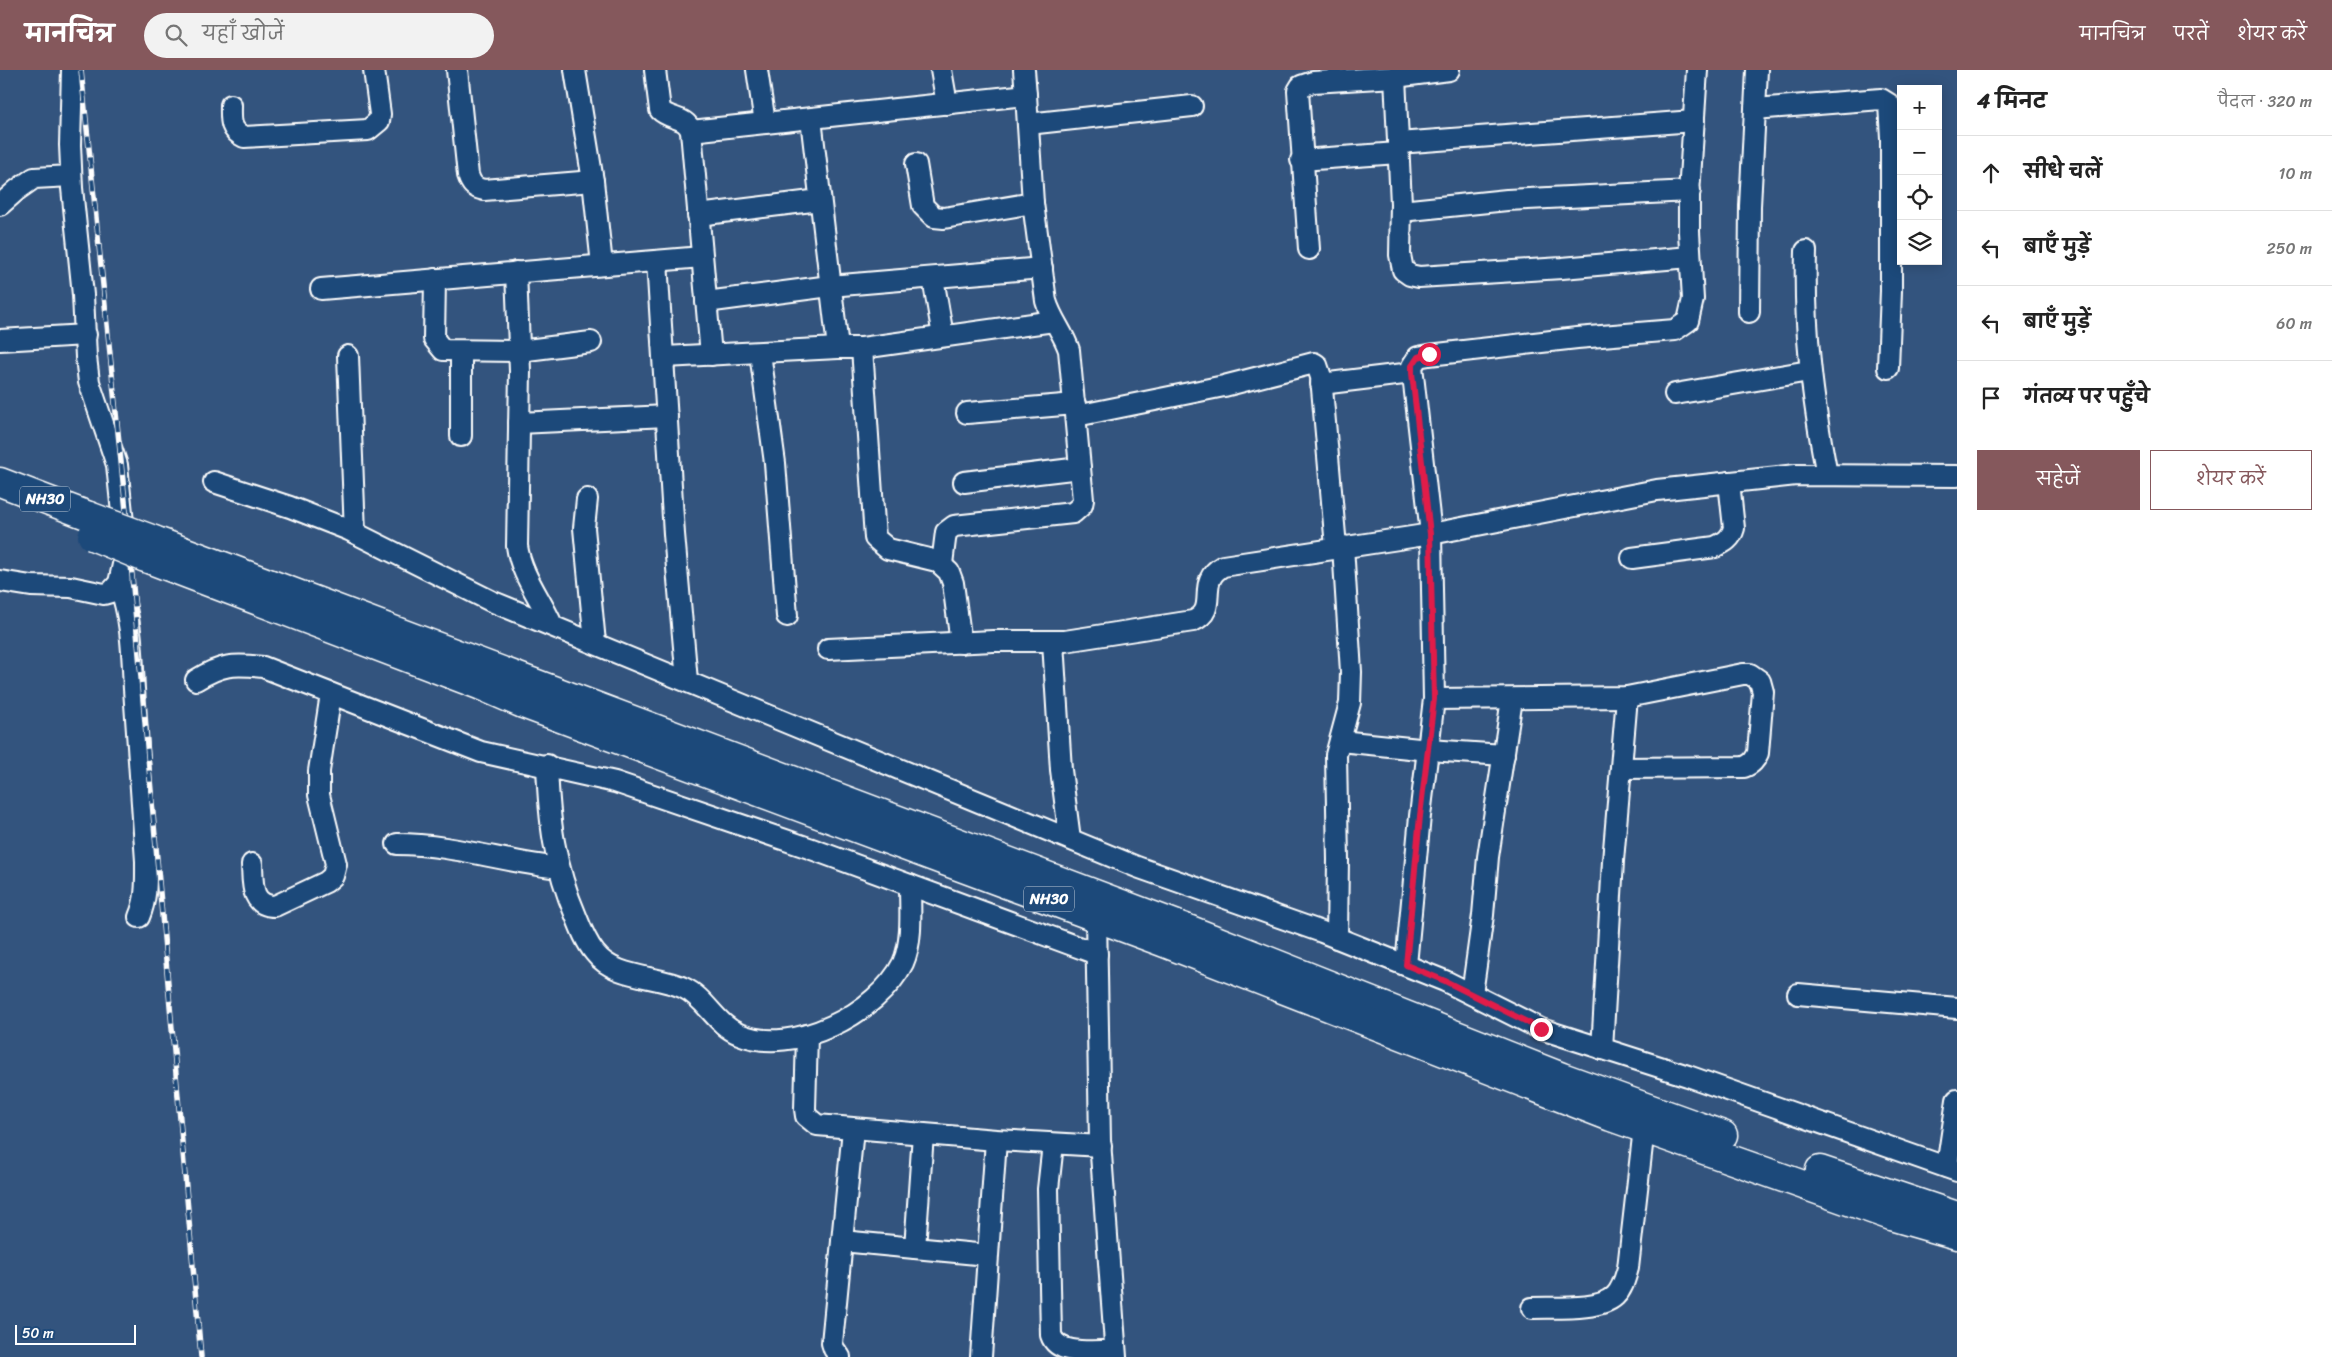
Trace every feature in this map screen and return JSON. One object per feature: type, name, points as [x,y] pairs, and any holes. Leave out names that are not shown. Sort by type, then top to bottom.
[{"type":"highway","name":"NH30","points":[[0,482],[86,524],[148,548],[1214,939],[1562,1077],[1824,1171],[1957,1216]]},
{"type":"highway","name":"NH30","points":[[0,502],[86,524]]},
{"type":"highway","name":"NH30","points":[[148,548],[523,704],[1096,917],[1644,1128],[1892,1216],[1957,1235]]},
{"type":"street","points":[[72,70],[71,176],[86,335],[86,358],[89,382],[111,442],[122,496],[126,551],[120,583],[128,612],[133,648],[146,861],[147,888],[139,917]]},
{"type":"street","points":[[231,105],[234,131],[244,137],[368,130],[375,125],[380,114],[374,70]]},
{"type":"street","points":[[460,70],[468,174],[471,183],[476,188],[484,190],[593,181]]},
{"type":"street","points":[[575,70],[593,181],[602,265]]},
{"type":"street","points":[[655,70],[660,110],[670,117],[684,121],[689,125],[691,132],[711,355]]},
{"type":"street","points":[[757,70],[765,123]]},
{"type":"street","points":[[940,70],[947,104]]},
{"type":"street","points":[[942,564],[946,532],[954,526],[1073,513],[1079,509],[1083,500],[1068,350],[1062,331],[1054,321],[1046,301],[1033,203],[1024,70]]},
{"type":"street","points":[[1309,249],[1297,96],[1302,86],[1313,82],[1395,77],[1449,70]]},
{"type":"street","points":[[1406,965],[1420,816],[1434,699],[1430,534],[1412,366],[1418,357],[1429,354],[1577,338],[1675,330],[1688,321],[1693,299],[1690,256],[1690,191],[1697,70]]},
{"type":"street","points":[[1749,312],[1750,206],[1757,70]]},
{"type":"street","points":[[1395,77],[1401,211],[1400,263],[1403,270],[1410,275],[1419,277],[1562,268],[1690,256]]},
{"type":"street","points":[[691,132],[1026,95]]},
{"type":"street","points":[[1755,108],[1881,99],[1889,104],[1891,110],[1891,243],[1888,368]]},
{"type":"street","points":[[1028,124],[1192,106]]},
{"type":"street","points":[[811,119],[838,348]]},
{"type":"street","points":[[1301,160],[1398,148],[1694,121]]},
{"type":"street","points":[[916,164],[923,206],[934,218],[1033,203]]},
{"type":"street","points":[[0,206],[17,190],[34,178],[71,176]]},
{"type":"street","points":[[1401,211],[1507,200],[1690,191]]},
{"type":"street","points":[[698,215],[820,200]]},
{"type":"street","points":[[1806,251],[1805,290],[1809,372],[1827,475]]},
{"type":"street","points":[[321,289],[702,257]]},
{"type":"street","points":[[657,261],[665,357],[674,534],[687,681]]},
{"type":"street","points":[[706,302],[830,286],[1042,268]]},
{"type":"street","points":[[516,272],[519,350],[517,546],[519,559],[552,626]]},
{"type":"street","points":[[933,278],[944,336]]},
{"type":"street","points":[[435,279],[434,339],[437,346],[442,350],[519,350],[591,342]]},
{"type":"street","points":[[665,357],[862,348],[1054,321]]},
{"type":"street","points":[[0,340],[86,335]]},
{"type":"street","points":[[862,348],[875,538],[888,548],[942,564],[949,572],[953,583],[962,643]]},
{"type":"street","points":[[461,351],[461,436]]},
{"type":"street","points":[[760,353],[775,463],[788,616]]},
{"type":"street","points":[[348,356],[355,533]]},
{"type":"street","points":[[967,413],[1075,410],[1224,386],[1307,363],[1317,365],[1321,384],[1340,547],[1350,672],[1350,703],[1336,755],[1335,773],[1338,860],[1337,938]]},
{"type":"street","points":[[1674,394],[1809,372]]},
{"type":"street","points":[[1321,384],[1412,373]]},
{"type":"street","points":[[519,423],[667,416]]},
{"type":"street","points":[[964,482],[1080,468]]},
{"type":"street","points":[[828,649],[962,643],[1053,642],[1193,621],[1204,613],[1207,608],[1207,582],[1216,570],[1223,566],[1430,534],[1657,490],[1796,475],[1957,476]]},
{"type":"street","points":[[214,482],[290,507],[355,533],[491,600],[1137,867],[1337,938],[1406,965],[1472,994],[1541,1029],[1688,1076],[1952,1169],[1957,1100]]},
{"type":"street","points":[[1632,558],[1715,547],[1726,542],[1732,535],[1734,528],[1729,482]]},
{"type":"street","points":[[586,499],[584,528],[595,643]]},
{"type":"street","points":[[0,581],[31,586],[71,587],[104,594],[112,592],[120,583]]},
{"type":"street","points":[[1053,642],[1061,770],[1070,839]]},
{"type":"street","points":[[196,680],[210,671],[235,664],[263,667],[481,752],[615,782],[810,848],[1098,954]]},
{"type":"street","points":[[1434,699],[1627,697],[1743,674],[1750,674],[1760,681],[1763,692],[1758,752],[1755,761],[1750,765],[1744,767],[1621,768]]},
{"type":"street","points":[[252,864],[254,894],[263,904],[268,906],[275,906],[326,882],[335,872],[336,864],[319,795],[319,771],[331,694]]},
{"type":"street","points":[[1602,1049],[1608,932],[1627,697]]},
{"type":"street","points":[[1472,994],[1483,915],[1488,857],[1512,699]]},
{"type":"street","points":[[1340,741],[1504,755]]},
{"type":"street","points":[[547,766],[551,834],[559,868],[570,902],[584,935],[601,960],[617,969],[687,990],[737,1034],[762,1040],[787,1040],[807,1035],[839,1022],[864,1008],[882,993],[904,962],[907,949],[910,885]]},
{"type":"street","points":[[397,844],[441,846],[508,861],[559,868]]},
{"type":"street","points":[[1054,1144],[1048,1189],[1051,1335],[1056,1344],[1071,1350],[1115,1354],[1101,1146],[1096,917]]},
{"type":"street","points":[[1798,994],[1957,1008]]},
{"type":"street","points":[[807,1035],[806,1116],[817,1125],[996,1140],[1101,1146]]},
{"type":"street","points":[[1532,1308],[1594,1305],[1606,1302],[1622,1286],[1628,1268],[1644,1128]]},
{"type":"street","points":[[840,1357],[832,1343],[853,1129]]},
{"type":"street","points":[[915,1248],[923,1134]]},
{"type":"street","points":[[981,1357],[996,1140]]},
{"type":"street","points":[[842,1241],[987,1254]]},
{"type":"railway","points":[[81,70],[128,530],[201,1357]]},
{"type":"route","points":[[1429,354],[1418,357],[1412,366],[1412,373],[1430,534],[1434,699],[1428,762],[1420,816],[1406,965],[1445,981],[1541,1029]]}]
